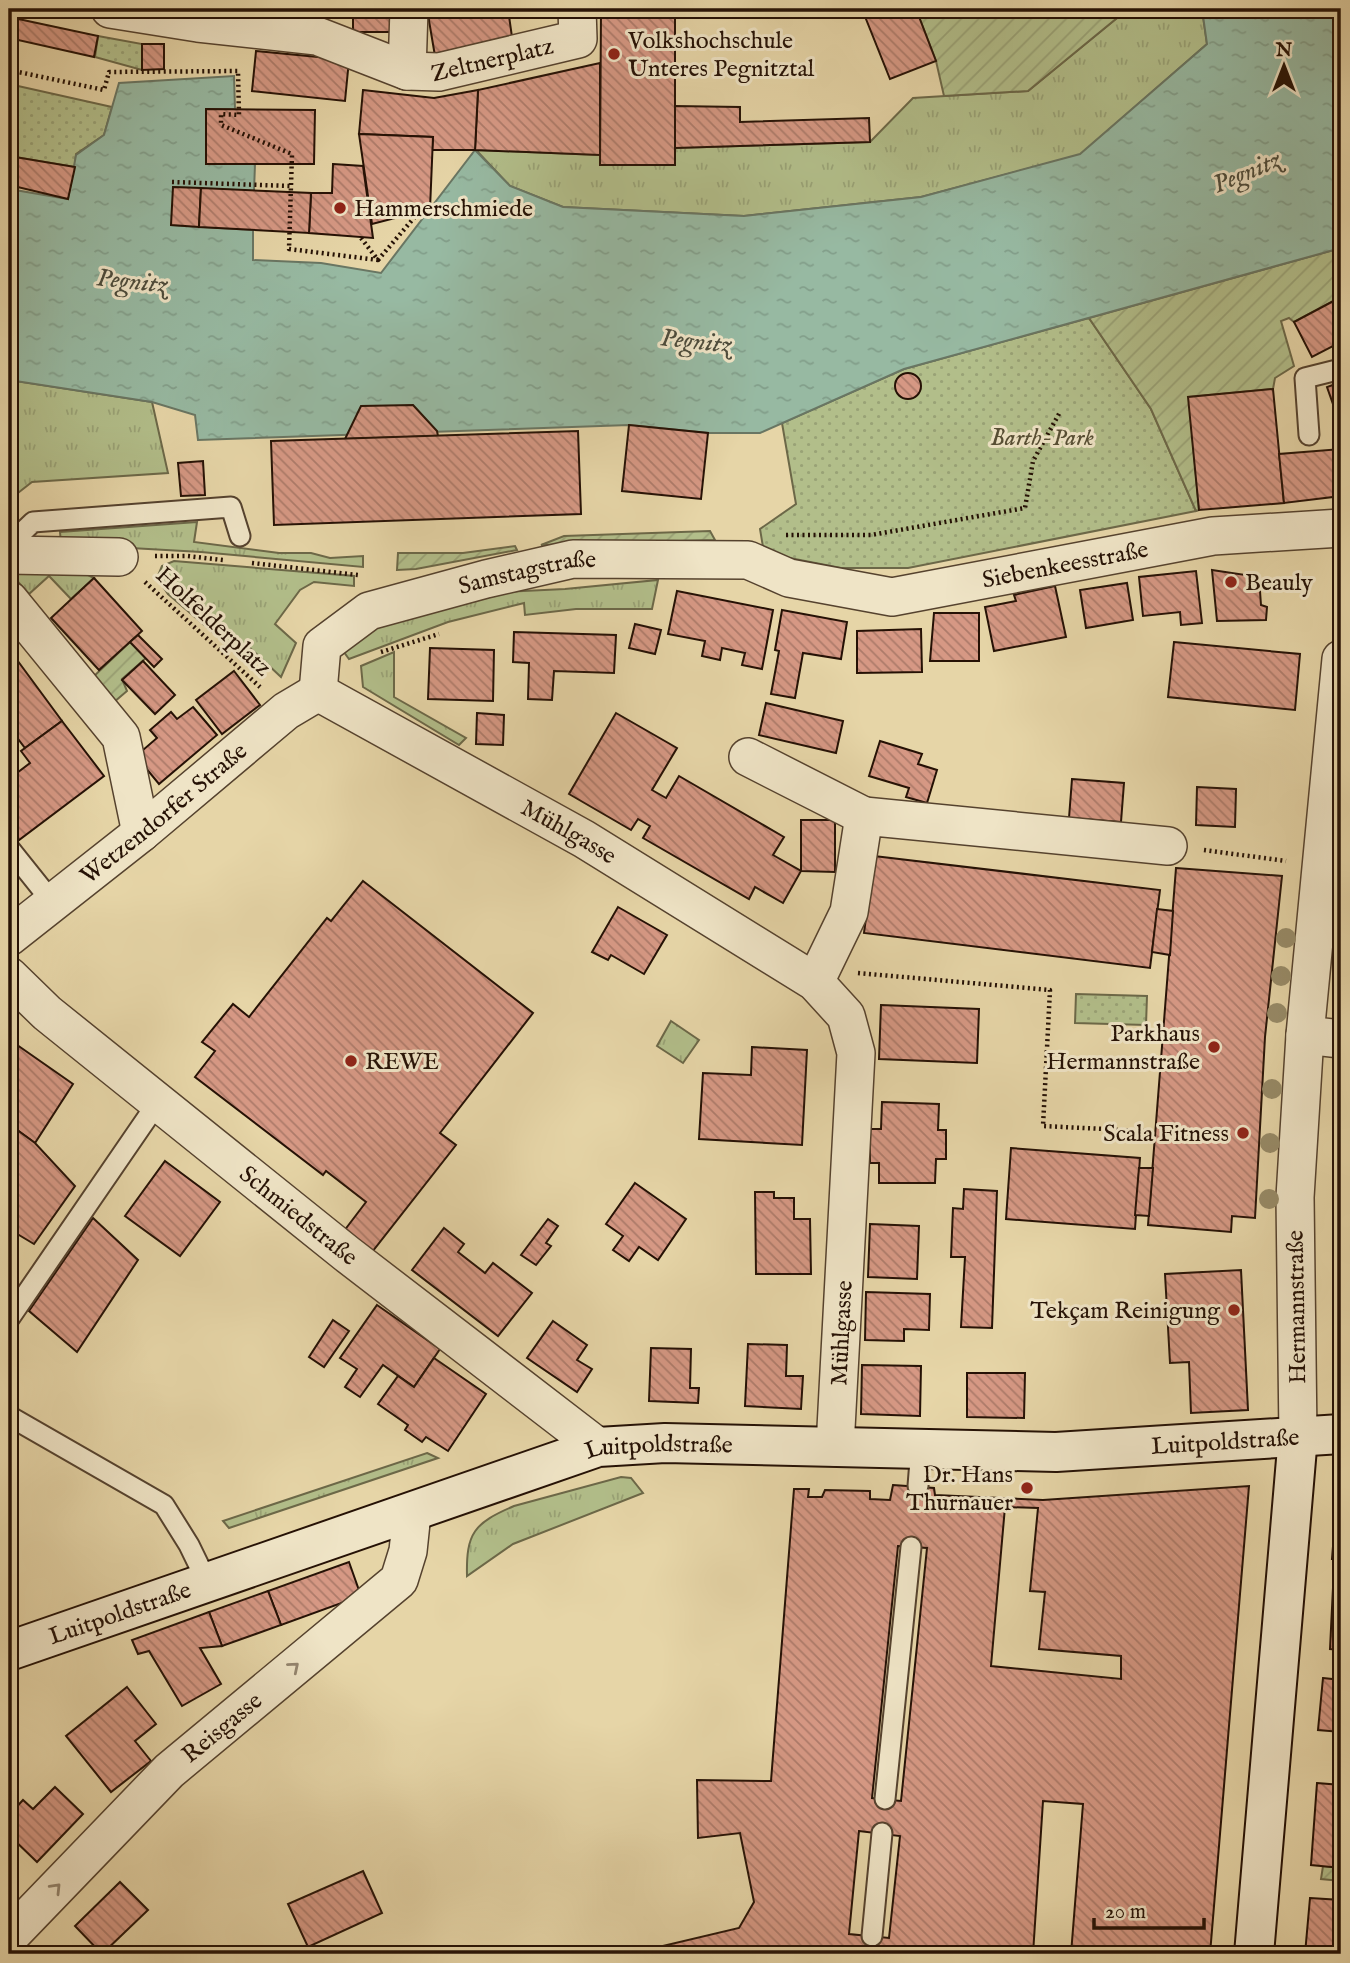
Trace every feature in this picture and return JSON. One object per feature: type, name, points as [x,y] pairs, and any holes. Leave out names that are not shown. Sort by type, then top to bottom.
[{"type":"main road","name":"Luitpoldstraße","points":[[9,1651],[598,1447],[665,1443],[1056,1452],[1341,1434]]},
{"type":"main road","name":"Hermannstraße","points":[[1254,1954],[1298,1436]]},
{"type":"street","name":"Zeltnerplatz","points":[[110,9],[284,20],[317,36],[407,71],[439,72],[578,24]]},
{"type":"street","name":"Zeltnerplatz","points":[[407,71],[409,9]]},
{"type":"street","name":"Siebenkeesstraße","points":[[789,578],[892,597],[1213,536],[1341,528]]},
{"type":"street","points":[[9,555],[119,557]]},
{"type":"street","name":"Samstagstraße","points":[[319,682],[322,646],[369,611],[573,559],[748,559],[789,578]]},
{"type":"street","points":[[9,600],[121,737],[141,833]]},
{"type":"street","name":"Hermannstraße","points":[[1298,1436],[1294,1197],[1305,1035],[1341,659]]},
{"type":"street","name":"Wetzendorfer Straße","points":[[9,937],[141,833],[319,682]]},
{"type":"street","name":"Mühlgasse","points":[[319,682],[818,976],[846,1016],[856,1053],[835,1447]]},
{"type":"street","points":[[748,757],[864,816],[1168,846]]},
{"type":"street","points":[[818,976],[849,912],[864,816]]},
{"type":"street","name":"Schmiedstraße","points":[[9,975],[47,1013],[347,1254],[598,1447]]},
{"type":"street","points":[[1305,1035],[1341,1039]]},
{"type":"street","name":"Reisgasse","points":[[9,1937],[170,1771],[399,1580],[408,1551],[412,1513]]},
{"type":"lane","points":[[1309,435],[1305,377],[1341,369]]},
{"type":"lane","points":[[9,545],[33,522],[231,507],[240,536]]},
{"type":"lane","points":[[9,848],[53,903]]},
{"type":"lane","points":[[9,1319],[158,1102]]},
{"type":"lane","points":[[9,1416],[164,1506],[189,1545],[207,1582]]},
{"type":"lane","points":[[918,1486],[921,1448]]},
{"type":"lane","points":[[885,1799],[911,1547]]},
{"type":"lane","points":[[872,1936],[882,1833]]},
{"type":"path","points":[[9,70],[104,90],[109,72],[238,71],[239,115],[221,114],[221,124],[292,154],[289,250],[378,260]]},
{"type":"path","points":[[172,182],[291,186]]},
{"type":"path","points":[[378,260],[419,212]]},
{"type":"path","points":[[361,238],[378,260]]},
{"type":"path","points":[[730,559],[785,535],[871,535],[1025,508],[1033,461],[1060,412]]},
{"type":"path","points":[[119,557],[187,556],[227,560]]},
{"type":"path","name":"Holfelderplatz","points":[[119,557],[286,711]]},
{"type":"path","points":[[240,562],[361,575]]},
{"type":"path","points":[[319,682],[449,630]]},
{"type":"path","points":[[818,976],[1050,990],[1043,1126],[1144,1131]]},
{"type":"green space","points":[[916,9],[1128,9],[1028,91],[944,96],[936,61]]},
{"type":"green space","points":[[1128,9],[1202,9],[1207,44],[1080,155],[921,197],[744,216],[563,207],[510,186],[476,150],[600,155],[675,148],[870,142],[913,98],[1028,91]]},
{"type":"green space","points":[[98,36],[142,44],[142,70],[95,57]]},
{"type":"green space","points":[[9,84],[112,107],[104,135],[76,154],[75,167],[9,156]]},
{"type":"green space","points":[[1341,248],[1341,297],[1294,322],[1289,318],[1281,321],[1294,366],[1275,378],[1273,389],[1189,397],[1199,510],[1196,511],[1151,409],[1089,318]]},
{"type":"green space","name":"Barth-Park","points":[[1089,318],[1151,409],[1196,511],[908,568],[841,568],[764,553],[760,529],[796,504],[782,423],[904,369]]},
{"type":"green space","points":[[9,380],[152,402],[168,473],[32,482],[9,500]]},
{"type":"green space","points":[[197,522],[194,542],[279,553],[311,553],[330,558],[363,556],[363,567],[201,552],[61,544],[60,532]]},
{"type":"green space","points":[[710,531],[715,540],[541,545],[564,536]]},
{"type":"green space","points":[[515,546],[517,550],[416,569],[397,570],[398,553],[463,553]]},
{"type":"green space","points":[[174,561],[354,576],[354,586],[314,582],[300,590],[275,624],[296,643],[281,677],[250,648],[230,647],[168,594],[157,578],[162,566]]},
{"type":"green space","points":[[12,569],[88,575],[94,578],[71,599],[49,576],[29,594],[10,573]]},
{"type":"green space","points":[[658,580],[652,609],[576,609],[525,615],[524,603],[448,622],[349,659],[341,648],[370,626],[502,592]]},
{"type":"green space","points":[[130,642],[146,658],[122,679],[127,691],[114,702],[93,677]]},
{"type":"green space","points":[[394,652],[394,697],[466,738],[459,745],[363,687],[361,666]]},
{"type":"green space","points":[[1076,994],[1147,996],[1146,1025],[1075,1023]]},
{"type":"green space","points":[[671,1021],[699,1040],[683,1063],[657,1046]]},
{"type":"green space","points":[[427,1453],[438,1458],[229,1528],[223,1521]]},
{"type":"green space","points":[[621,1477],[631,1478],[643,1493],[513,1544],[467,1576],[471,1539],[481,1524],[490,1518],[514,1506]]},
{"type":"green space","points":[[1323,1866],[1341,1868],[1341,1881],[1321,1879]]},
{"type":"water","name":"Pegnitz","points":[[1202,9],[1341,9],[1341,248],[904,369],[760,433],[708,433],[629,425],[198,440],[195,415],[152,402],[9,380],[9,189],[68,199],[76,155],[104,135],[119,83],[234,76],[235,109],[207,109],[255,164],[254,191],[174,187],[172,225],[253,230],[253,260],[321,263],[381,273],[475,150],[510,186],[563,207],[744,216],[921,197],[1080,154],[1207,44]]},
{"type":"building","points":[[311,9],[396,9],[396,32],[353,32],[353,15],[311,15]]},
{"type":"building","points":[[427,9],[508,9],[513,44],[435,56]]},
{"type":"building","points":[[601,9],[675,9],[675,165],[600,165]]},
{"type":"building","points":[[862,9],[916,9],[936,61],[890,79]]},
{"type":"building","points":[[9,17],[98,36],[94,57],[9,38]]},
{"type":"building","points":[[142,44],[164,44],[164,69],[142,70]]},
{"type":"building","points":[[256,51],[349,60],[345,101],[252,91]]},
{"type":"building","points":[[600,63],[600,155],[475,150],[478,90]]},
{"type":"building","points":[[363,90],[434,98],[478,90],[475,150],[432,150],[433,137],[359,134]]},
{"type":"building","points":[[675,106],[740,107],[740,122],[869,118],[870,142],[675,148]]},
{"type":"building","points":[[206,109],[315,110],[314,164],[206,164]]},
{"type":"building","points":[[359,134],[433,137],[430,209],[372,224]]},
{"type":"building","points":[[9,156],[75,167],[68,199],[9,185]]},
{"type":"building","name":"Hammerschmiede","points":[[333,164],[363,166],[373,238],[309,233],[311,193],[332,193]]},
{"type":"building","points":[[173,187],[201,188],[199,227],[171,225]]},
{"type":"building","points":[[201,188],[311,193],[309,233],[199,227]]},
{"type":"building","points":[[1341,297],[1341,342],[1312,357],[1294,322]]},
{"type":"building","points":[[908,373],[917,377],[921,386],[917,395],[908,399],[899,395],[895,386],[899,377]]},
{"type":"building","points":[[1341,382],[1341,427],[1327,387]]},
{"type":"building","points":[[1273,389],[1284,503],[1199,510],[1188,397]]},
{"type":"building","points":[[413,405],[437,431],[438,436],[345,439],[361,406]]},
{"type":"building","points":[[629,425],[708,433],[701,499],[622,491]]},
{"type":"building","points":[[578,431],[581,514],[274,525],[271,441]]},
{"type":"building","points":[[1341,449],[1341,496],[1284,503],[1279,454]]},
{"type":"building","points":[[203,461],[205,495],[181,496],[178,463]]},
{"type":"building","points":[[1212,570],[1259,577],[1261,605],[1267,607],[1266,620],[1217,621]]},
{"type":"building","points":[[1196,571],[1202,623],[1181,625],[1180,612],[1143,616],[1139,577]]},
{"type":"building","points":[[94,578],[142,631],[99,670],[51,618]]},
{"type":"building","points":[[1127,583],[1133,620],[1086,628],[1080,590]]},
{"type":"building","points":[[1055,586],[1066,637],[994,651],[985,607],[1016,601],[1014,595]]},
{"type":"building","points":[[677,591],[773,610],[762,669],[742,665],[745,653],[722,648],[720,660],[702,656],[705,641],[668,634]]},
{"type":"building","points":[[782,610],[847,622],[841,659],[803,653],[795,698],[771,694],[779,651],[775,650]]},
{"type":"building","points":[[934,613],[979,613],[979,661],[930,661]]},
{"type":"building","points":[[635,624],[661,630],[655,654],[629,648]]},
{"type":"building","points":[[921,629],[922,672],[857,673],[857,631]]},
{"type":"building","points":[[514,632],[616,635],[614,673],[554,671],[552,700],[528,699],[529,663],[513,662]]},
{"type":"building","points":[[138,635],[162,659],[154,667],[130,642]]},
{"type":"building","points":[[1174,642],[1300,654],[1295,710],[1168,697]]},
{"type":"building","points":[[430,648],[494,650],[493,701],[428,699]]},
{"type":"building","points":[[9,649],[62,721],[25,748],[9,727]]},
{"type":"building","points":[[143,661],[175,695],[155,714],[122,680]]},
{"type":"building","points":[[234,671],[260,705],[222,734],[196,700]]},
{"type":"building","points":[[766,703],[843,721],[836,753],[759,735]]},
{"type":"building","points":[[193,707],[217,735],[159,784],[136,756],[157,738],[150,730],[171,712],[177,719]]},
{"type":"building","points":[[477,713],[504,715],[503,745],[476,744]]},
{"type":"building","points":[[616,713],[677,748],[652,790],[666,798],[679,776],[784,837],[773,855],[801,871],[783,903],[755,887],[749,899],[643,838],[650,826],[638,819],[631,830],[569,794]]},
{"type":"building","points":[[62,721],[104,776],[19,840],[9,827],[9,779],[30,763],[21,751]]},
{"type":"building","points":[[880,741],[922,754],[918,764],[937,770],[927,803],[906,797],[909,788],[869,776]]},
{"type":"building","points":[[1072,779],[1124,783],[1121,822],[1069,818]]},
{"type":"building","points":[[1197,787],[1236,789],[1235,827],[1196,825]]},
{"type":"building","points":[[801,820],[835,820],[835,872],[801,871]]},
{"type":"building","points":[[874,856],[1160,890],[1150,968],[864,933]]},
{"type":"building","name":"Parkhaus Hermannstraße","points":[[1176,868],[1282,876],[1265,1037],[1255,1218],[1232,1216],[1231,1232],[1148,1225]]},
{"type":"building","name":"REWE","points":[[363,881],[533,1013],[440,1133],[456,1145],[372,1252],[344,1231],[366,1202],[326,1171],[323,1175],[195,1077],[215,1051],[202,1042],[233,1004],[249,1017],[327,918],[331,921]]},
{"type":"building","points":[[618,907],[667,935],[644,974],[611,955],[608,960],[592,952]]},
{"type":"building","points":[[1157,909],[1173,911],[1170,955],[1152,952]]},
{"type":"building","points":[[881,1005],[979,1009],[977,1063],[879,1059]]},
{"type":"building","points":[[10,1040],[73,1084],[35,1143],[9,1124]]},
{"type":"building","points":[[752,1047],[807,1050],[802,1145],[699,1139],[703,1073],[751,1075]]},
{"type":"building","points":[[882,1102],[939,1104],[938,1130],[946,1130],[946,1159],[936,1159],[935,1183],[879,1183],[879,1163],[870,1163],[870,1129],[881,1129]]},
{"type":"building","points":[[9,1124],[35,1143],[75,1186],[34,1244],[9,1229]]},
{"type":"building","points":[[1011,1148],[1140,1158],[1135,1229],[1006,1219]]},
{"type":"building","points":[[165,1161],[220,1202],[180,1256],[125,1216]]},
{"type":"building","points":[[1139,1168],[1153,1168],[1149,1216],[1135,1215]]},
{"type":"building","points":[[635,1183],[686,1219],[658,1260],[639,1247],[629,1261],[613,1250],[623,1236],[606,1224]]},
{"type":"building","points":[[964,1189],[997,1191],[992,1328],[961,1327],[965,1257],[951,1257],[953,1208],[963,1209]]},
{"type":"building","points":[[755,1192],[774,1192],[774,1198],[794,1198],[794,1219],[810,1219],[811,1274],[756,1274]]},
{"type":"building","points":[[93,1218],[138,1260],[77,1352],[29,1311]]},
{"type":"building","points":[[548,1219],[558,1226],[546,1243],[551,1246],[536,1265],[521,1255]]},
{"type":"building","points":[[870,1224],[919,1226],[917,1279],[868,1277]]},
{"type":"building","points":[[444,1228],[464,1244],[458,1252],[485,1273],[493,1263],[532,1293],[498,1336],[412,1270]]},
{"type":"building","points":[[1241,1270],[1248,1410],[1191,1413],[1189,1362],[1170,1363],[1165,1274]]},
{"type":"building","points":[[866,1292],[930,1294],[929,1330],[904,1329],[904,1341],[865,1340]]},
{"type":"building","points":[[377,1305],[440,1349],[414,1387],[383,1365],[360,1397],[345,1387],[357,1369],[340,1358]]},
{"type":"building","points":[[333,1320],[349,1331],[324,1367],[309,1357]]},
{"type":"building","points":[[553,1321],[587,1345],[577,1360],[592,1369],[577,1392],[527,1358]]},
{"type":"building","points":[[748,1344],[787,1345],[786,1376],[803,1376],[801,1409],[745,1406]]},
{"type":"building","points":[[651,1348],[691,1349],[690,1388],[699,1388],[698,1403],[649,1401]]},
{"type":"building","points":[[434,1358],[486,1394],[448,1451],[426,1437],[422,1442],[405,1430],[408,1425],[378,1404],[398,1376],[414,1387]]},
{"type":"building","points":[[862,1365],[921,1366],[920,1416],[861,1414]]},
{"type":"building","points":[[967,1373],[1025,1373],[1024,1418],[967,1417]]},
{"type":"building","points":[[1338,1483],[1341,1483],[1341,1559],[1332,1559]]},
{"type":"building","points":[[893,1485],[934,1488],[935,1495],[1043,1500],[1249,1486],[1210,1954],[1071,1954],[1083,1804],[1043,1801],[1033,1954],[629,1954],[739,1928],[754,1902],[740,1833],[698,1838],[697,1780],[771,1781],[794,1489],[809,1489],[808,1497],[822,1497],[825,1490],[870,1491],[870,1499],[890,1500]],"holes":[[[1005,1507],[1038,1508],[1030,1591],[1045,1592],[1039,1649],[1121,1656],[1121,1679],[991,1666]],[[898,1546],[927,1548],[901,1801],[872,1798]],[[859,1831],[900,1836],[889,1938],[849,1934]]]},
{"type":"building","points":[[349,1562],[361,1596],[281,1625],[268,1591]]},
{"type":"building","points":[[1333,1588],[1341,1589],[1341,1650],[1330,1649]]},
{"type":"building","points":[[268,1591],[281,1625],[222,1646],[209,1612]]},
{"type":"building","points":[[209,1612],[222,1646],[200,1648],[221,1684],[182,1706],[149,1651],[138,1654],[132,1640]]},
{"type":"building","points":[[1323,1678],[1341,1680],[1341,1732],[1318,1730]]},
{"type":"building","points":[[127,1687],[156,1724],[135,1741],[151,1761],[111,1792],[66,1736]]},
{"type":"building","points":[[1317,1783],[1341,1785],[1341,1868],[1311,1865]]},
{"type":"building","points":[[55,1787],[83,1814],[37,1862],[9,1835],[9,1815],[23,1800],[33,1809]]},
{"type":"building","points":[[363,1871],[382,1913],[308,1947],[288,1904]]},
{"type":"building","points":[[120,1882],[148,1910],[102,1954],[75,1926]]},
{"type":"building","points":[[1310,1898],[1341,1900],[1341,1954],[1305,1954]]},
{"type":"place","name":"Volkshochschule Unteres Pegnitztal","points":[[614,54]]},
{"type":"place","name":"Hammerschmiede","points":[[340,208]]},
{"type":"place","name":"Beauly","points":[[1231,582]]},
{"type":"place","name":"Parkhaus Hermannstraße","points":[[1214,1047]]},
{"type":"place","name":"REWE","points":[[351,1061]]},
{"type":"place","name":"Scala Fitness","points":[[1243,1133]]},
{"type":"place","name":"Tekçam Reinigung","points":[[1234,1310]]},
{"type":"place","name":"Dr. Hans Thurnauer","points":[[1027,1488]]}]
